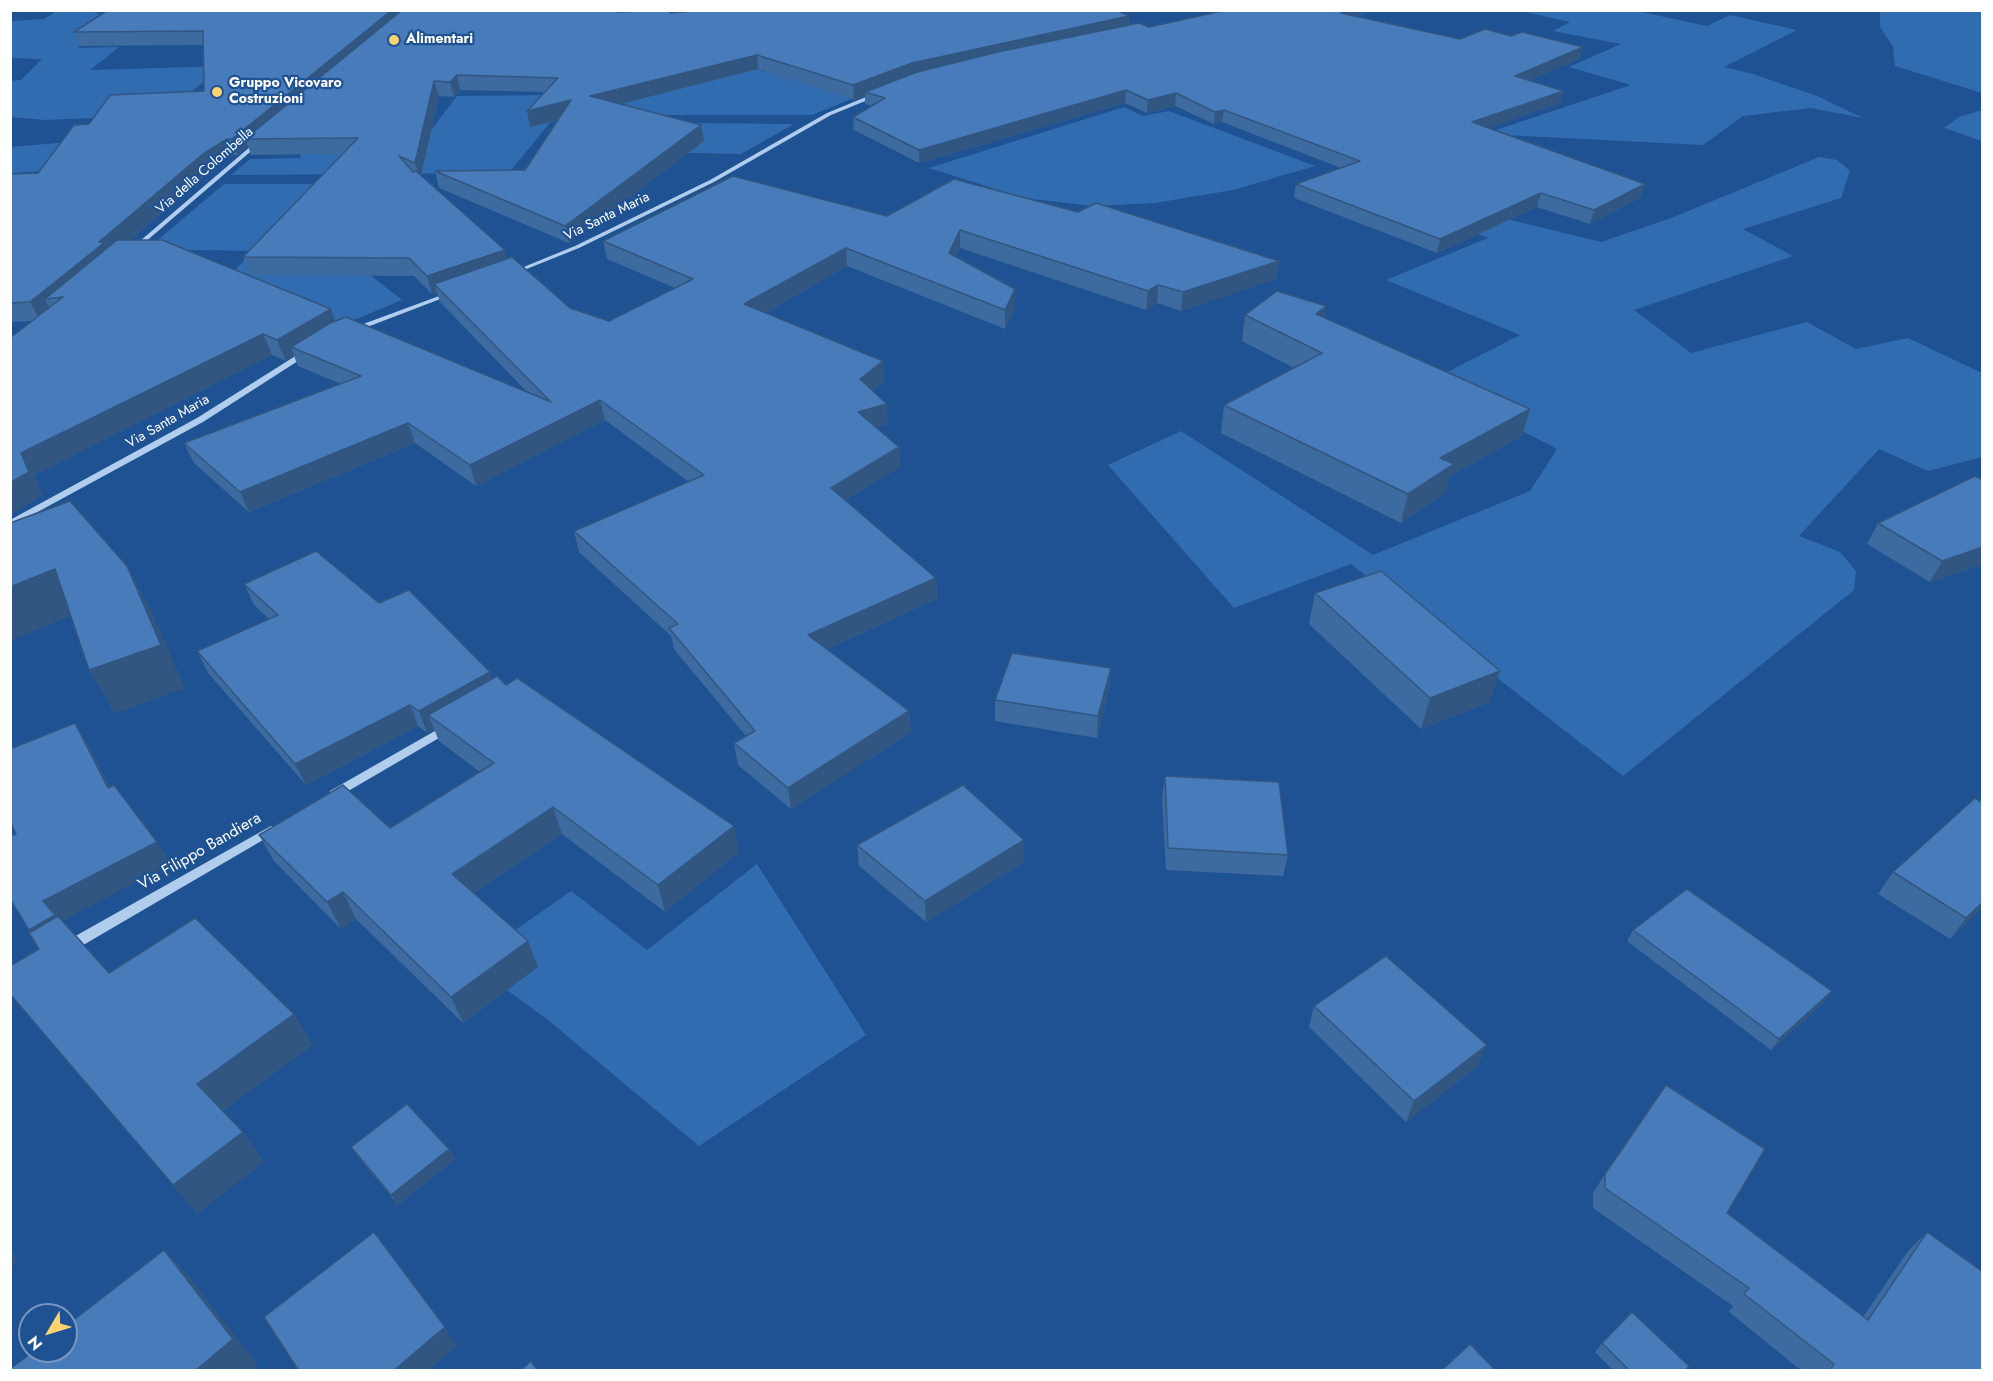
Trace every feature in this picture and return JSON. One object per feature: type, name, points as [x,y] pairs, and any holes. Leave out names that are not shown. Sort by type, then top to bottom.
[{"type":"street","name":"Via Santa Maria","points":[[509,274],[577,247],[712,182],[829,114],[887,90]]},
{"type":"street","name":"Via della Colombella","points":[[131,252],[263,138]]},
{"type":"street","points":[[343,333],[465,289]]},
{"type":"street","name":"Via Santa Maria","points":[[10,524],[193,424],[316,347]]},
{"type":"street","points":[[324,799],[458,722]]},
{"type":"street","name":"Via Filippo Bandiera","points":[[56,954],[283,823]]},
{"type":"shaded area","points":[[913,10],[893,82],[812,115],[556,115],[509,173],[231,175],[250,159],[300,158],[301,154],[428,134],[457,96],[557,95],[761,65],[762,72]]},
{"type":"shaded area","points":[[1517,10],[1637,11],[1707,26],[1730,15],[1797,30],[1724,67],[1753,74],[1817,96],[1863,118],[1811,108],[1743,116],[1703,145],[1484,134],[1631,85],[1569,67],[1621,44],[1553,31],[1570,22]]},
{"type":"shaded area","points":[[57,11],[99,11],[96,14],[113,15],[78,48],[119,47],[90,70],[225,66],[160,115],[46,120],[11,117],[10,81],[21,80],[42,59],[11,58],[11,21],[44,19]]},
{"type":"shaded area","points":[[1880,11],[1982,11],[1982,93],[1895,66],[1893,47],[1880,27]]},
{"type":"shaded area","points":[[1124,107],[1143,116],[1169,111],[1315,166],[1233,190],[1155,203],[1092,206],[1024,198],[929,168]]},
{"type":"shaded area","points":[[1982,110],[1982,141],[1944,128],[1959,117]]},
{"type":"shaded area","points":[[569,122],[794,124],[741,154],[645,152]]},
{"type":"shaded area","points":[[81,141],[108,167],[11,173],[11,147]]},
{"type":"shaded area","points":[[1819,157],[1837,160],[1850,171],[1841,198],[1743,229],[1793,256],[1634,310],[1691,353],[1807,322],[1856,349],[1908,338],[1982,373],[1982,457],[1928,471],[1879,449],[1799,536],[1840,552],[1856,571],[1854,590],[1623,776],[1351,564],[1234,608],[1108,465],[1181,431],[1373,555],[1530,491],[1557,449],[1428,382],[1520,335],[1386,280],[1488,238],[1326,175],[1601,242],[1674,217]]},
{"type":"shaded area","points":[[224,184],[434,184],[413,213],[360,267],[402,300],[291,346],[173,336],[253,251],[147,249]]},
{"type":"shaded area","points":[[757,864],[866,1035],[699,1146],[548,1020],[507,990],[504,938],[571,891],[647,950]]},
{"type":"building","points":[[108,10],[392,10],[232,139],[227,139],[203,154],[99,242],[105,242],[30,302],[10,303],[10,174],[38,173],[74,125],[89,124],[110,95],[204,91],[203,31],[74,32]]},
{"type":"building","points":[[402,10],[618,10],[618,12],[670,10],[670,13],[703,10],[1116,10],[1129,16],[912,63],[853,85],[757,55],[590,96],[701,125],[565,226],[435,171],[525,170],[571,100],[527,111],[558,78],[457,75],[450,82],[434,81],[415,163],[399,156],[413,172],[416,171],[505,250],[427,276],[409,258],[243,257],[358,138],[245,139]]},
{"type":"building","points":[[1227,10],[1347,10],[1341,13],[1460,39],[1485,29],[1511,36],[1522,32],[1583,47],[1515,76],[1564,91],[1472,122],[1645,184],[1594,210],[1541,193],[1440,239],[1296,184],[1360,161],[1224,110],[1215,112],[1176,93],[1148,100],[1126,90],[919,150],[853,117],[885,98],[865,92],[917,72],[1002,51],[1139,23],[1149,27]]},
{"type":"building","points":[[733,176],[887,216],[954,179],[1078,212],[1096,203],[1279,261],[1183,292],[1158,285],[1148,291],[960,230],[949,253],[1015,289],[1005,310],[846,248],[744,304],[883,361],[860,379],[887,404],[858,412],[899,447],[831,488],[936,578],[808,635],[909,711],[788,788],[734,743],[755,731],[669,628],[678,624],[574,531],[704,475],[600,400],[470,465],[408,423],[240,492],[184,443],[361,376],[291,347],[330,323],[346,317],[551,402],[434,284],[512,257],[570,308],[609,321],[693,279],[603,241]]},
{"type":"building","points":[[117,240],[162,240],[331,309],[277,340],[263,334],[21,453],[29,472],[10,483],[10,338],[63,297],[45,299]]},
{"type":"building","points":[[1277,291],[1326,306],[1316,314],[1530,409],[1440,458],[1454,464],[1408,494],[1224,405],[1322,353],[1245,315]]},
{"type":"building","points":[[1975,476],[1983,480],[1983,547],[1942,561],[1878,523]]},
{"type":"building","points":[[70,501],[127,566],[161,645],[89,670],[55,569],[10,587],[10,523]]},
{"type":"building","points":[[316,551],[379,603],[409,590],[490,672],[419,711],[410,705],[295,764],[197,651],[278,615],[244,584]]},
{"type":"building","points":[[1381,571],[1500,671],[1430,698],[1315,593]]},
{"type":"building","points":[[1012,653],[1111,668],[1098,716],[995,700]]},
{"type":"building","points":[[497,676],[506,685],[517,678],[734,826],[658,885],[553,807],[452,874],[528,941],[451,997],[343,892],[327,902],[259,835],[343,785],[390,828],[494,763],[428,715]]},
{"type":"building","points":[[75,723],[108,788],[114,785],[157,842],[43,901],[55,915],[29,930],[10,899],[10,836],[16,834],[10,821],[10,749]]},
{"type":"building","points":[[1165,776],[1279,782],[1288,855],[1168,848]]},
{"type":"building","points":[[963,785],[1024,840],[925,901],[857,845]]},
{"type":"building","points":[[1975,798],[1983,803],[1983,902],[1966,918],[1893,872]]},
{"type":"building","points":[[1687,889],[1832,991],[1779,1039],[1633,930]]},
{"type":"building","points":[[58,916],[109,973],[195,918],[294,1014],[197,1084],[243,1132],[173,1185],[10,994],[10,966],[39,949],[29,933]]},
{"type":"building","points":[[1386,956],[1487,1045],[1414,1101],[1314,1006]]},
{"type":"building","points":[[1666,1085],[1765,1149],[1727,1213],[1868,1320],[1927,1232],[1983,1272],[1983,1371],[1830,1371],[1834,1364],[1744,1294],[1749,1288],[1605,1188],[1605,1174]]},
{"type":"building","points":[[407,1104],[449,1149],[391,1195],[351,1147]]},
{"type":"building","points":[[374,1232],[445,1327],[393,1371],[299,1371],[264,1317]]},
{"type":"building","points":[[164,1250],[233,1339],[195,1371],[10,1371],[18,1363],[78,1363],[78,1317]]},
{"type":"building","points":[[1632,1312],[1689,1366],[1685,1371],[1630,1371],[1602,1343]]},
{"type":"building","points":[[1470,1344],[1496,1371],[1441,1371]]},
{"type":"building","points":[[531,1361],[538,1371],[520,1371]]},
{"type":"place","name":"Alimentari","points":[[394,40]]},
{"type":"place","name":"Gruppo Vicovaro Costruzioni","points":[[217,92]]}]
